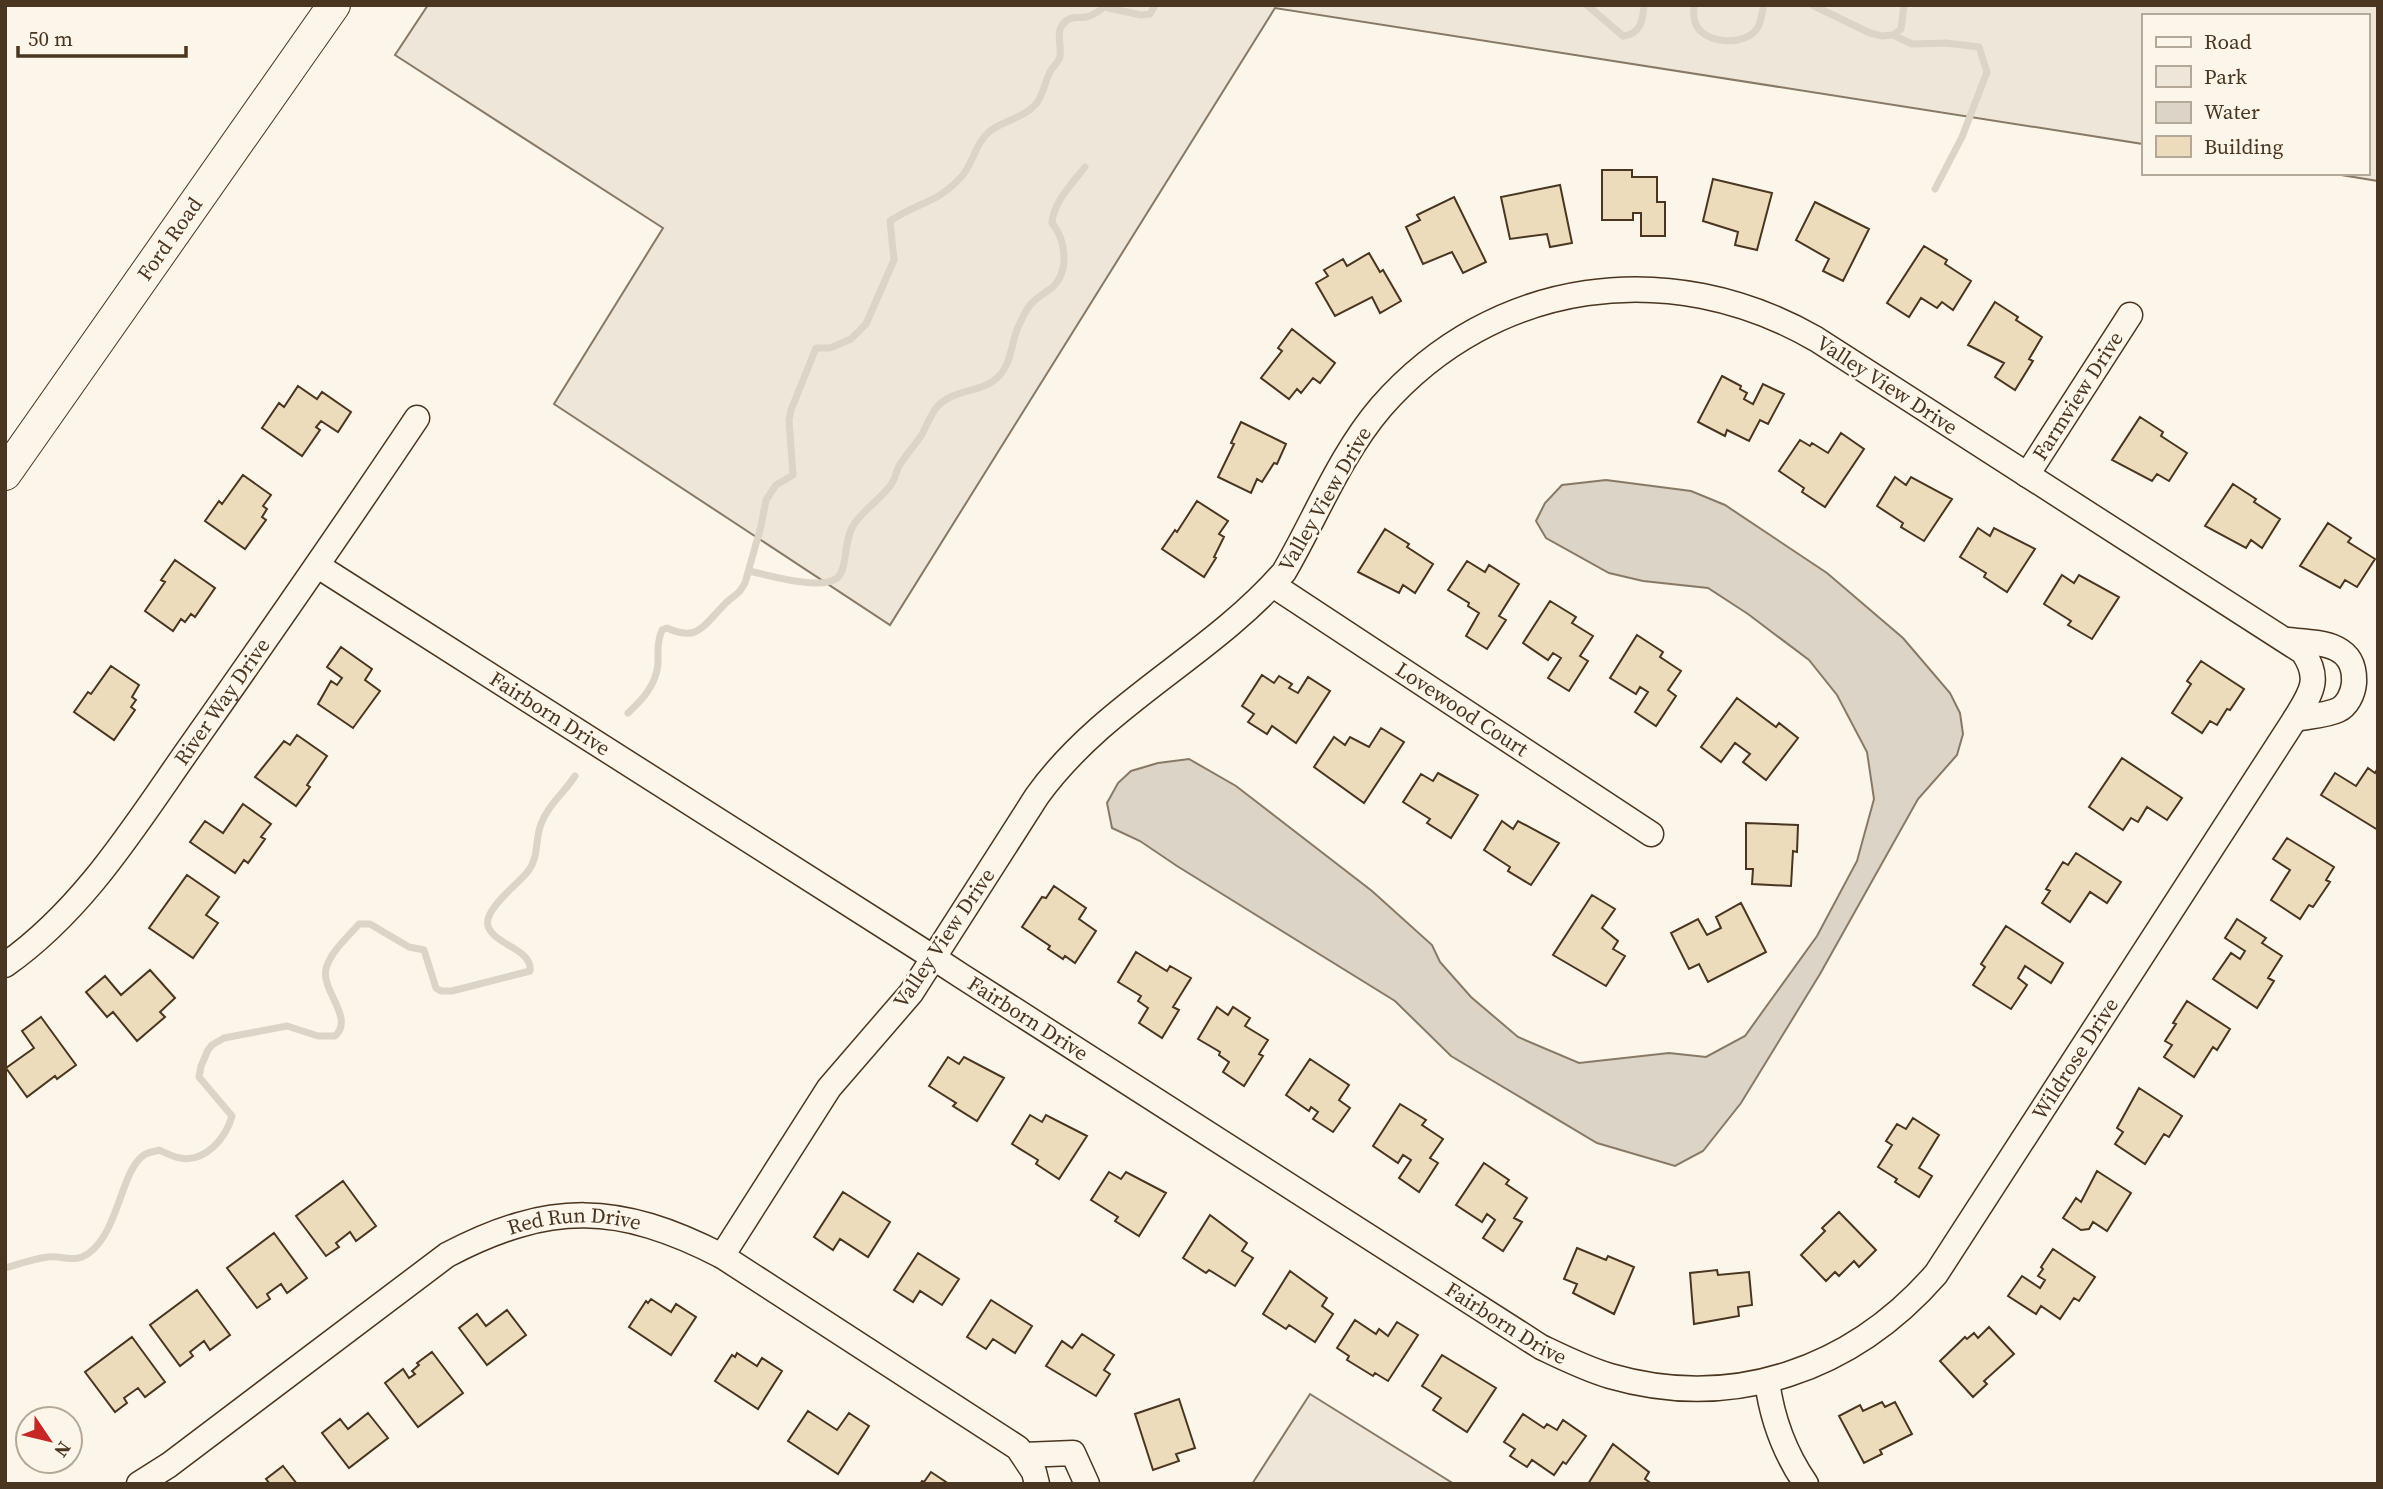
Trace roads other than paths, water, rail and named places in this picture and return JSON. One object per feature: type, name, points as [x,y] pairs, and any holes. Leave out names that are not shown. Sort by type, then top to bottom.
[{"type":"main road","name":"Ford Road","points":[[5,474],[334,5]]},
{"type":"street","name":"Valley View Drive","points":[[722,1256],[829,1088],[911,993],[1037,796],[1069,755],[1102,724],[1235,621],[1273,585],[1284,572],[1353,444],[1406,380],[1465,336],[1514,312],[1587,292],[1630,288],[1677,290],[1721,299],[1766,313],[1816,339],[2303,652],[2312,670]]},
{"type":"street","name":"Farmview Drive","points":[[2027,475],[2130,315]]},
{"type":"street","name":"River Way Drive","points":[[5,965],[55,924],[98,877],[318,566],[417,418]]},
{"type":"street","name":"Fairborn Drive","points":[[318,566],[1542,1347],[1608,1376],[1660,1387],[1714,1389],[1767,1381]]},
{"type":"street","name":"Lovewood Court","points":[[1273,585],[1651,834]]},
{"type":"street","points":[[2282,639],[2329,645],[2342,651],[2350,661],[2354,674],[2354,690],[2348,701],[2338,710],[2295,719]]},
{"type":"street","name":"Wildrose Drive","points":[[1767,1381],[1819,1363],[1862,1340],[1898,1313],[1936,1274],[2295,719],[2312,690],[2312,670]]},
{"type":"street","name":"Red Run Drive","points":[[139,1484],[169,1465],[447,1255],[515,1225],[554,1217],[589,1215],[653,1225],[684,1236],[722,1256],[989,1428],[1032,1470],[1073,1453],[1088,1483]]},
{"type":"street","points":[[1767,1381],[1777,1432],[1806,1484]]},
{"type":"water","points":[[1606,480],[1691,491],[1725,505],[1827,573],[1903,638],[1950,693],[1960,713],[1963,734],[1957,755],[1918,799],[1820,974],[1741,1103],[1703,1151],[1675,1166],[1597,1143],[1451,1056],[1395,1001],[1140,841],[1112,828],[1107,803],[1118,783],[1131,771],[1158,763],[1189,759],[1236,786],[1372,891],[1432,945],[1440,962],[1471,997],[1518,1037],[1579,1063],[1669,1053],[1706,1057],[1745,1036],[1817,936],[1857,861],[1874,799],[1867,752],[1837,695],[1809,660],[1748,614],[1708,588],[1643,581],[1609,573],[1546,538],[1536,521],[1545,503],[1562,485]]},
{"type":"waterway","points":[[628,713],[644,697],[655,679],[662,630],[667,628],[686,633],[699,630],[745,583],[766,500],[776,485],[793,475],[789,420],[791,410],[816,348],[830,348],[851,339],[866,324],[894,260],[890,221],[936,198],[953,185],[966,171],[990,131],[1026,113],[1036,104],[1051,70],[1059,59],[1059,33],[1066,21],[1091,16],[1104,7],[1141,15],[1150,14],[1155,5]]},
{"type":"waterway","points":[[1587,5],[1623,36],[1637,29],[1642,21],[1644,5]]},
{"type":"waterway","points":[[1694,5],[1694,20],[1699,30],[1725,41],[1744,38],[1752,33],[1759,25],[1764,5]]},
{"type":"waterway","points":[[1812,5],[1870,33],[1893,35],[1912,44],[1946,43],[1979,47],[1987,72],[1962,137],[1935,189]]},
{"type":"waterway","points":[[1893,35],[1901,29],[1904,5]]},
{"type":"waterway","points":[[749,571],[807,583],[829,582],[837,578],[843,568],[848,538],[854,524],[892,484],[899,466],[921,436],[936,408],[950,397],[990,383],[1002,373],[1011,353],[1016,331],[1027,310],[1059,279],[1064,254],[1060,237],[1052,223],[1053,215],[1064,193],[1085,167]]},
{"type":"waterway","points":[[5,1268],[48,1257],[73,1259],[84,1256],[99,1243],[107,1231],[130,1174],[144,1155],[159,1150],[175,1157],[189,1159],[206,1153],[220,1140],[232,1116],[199,1077],[201,1066],[212,1045],[224,1038],[287,1026],[318,1036],[335,1036],[340,1029],[340,1013],[328,986],[326,969],[335,951],[359,924],[370,924],[409,947],[424,950],[436,988],[441,991],[452,991],[530,971],[526,957],[498,938],[488,926],[488,919],[496,904],[529,870],[544,817],[575,776]]}]
